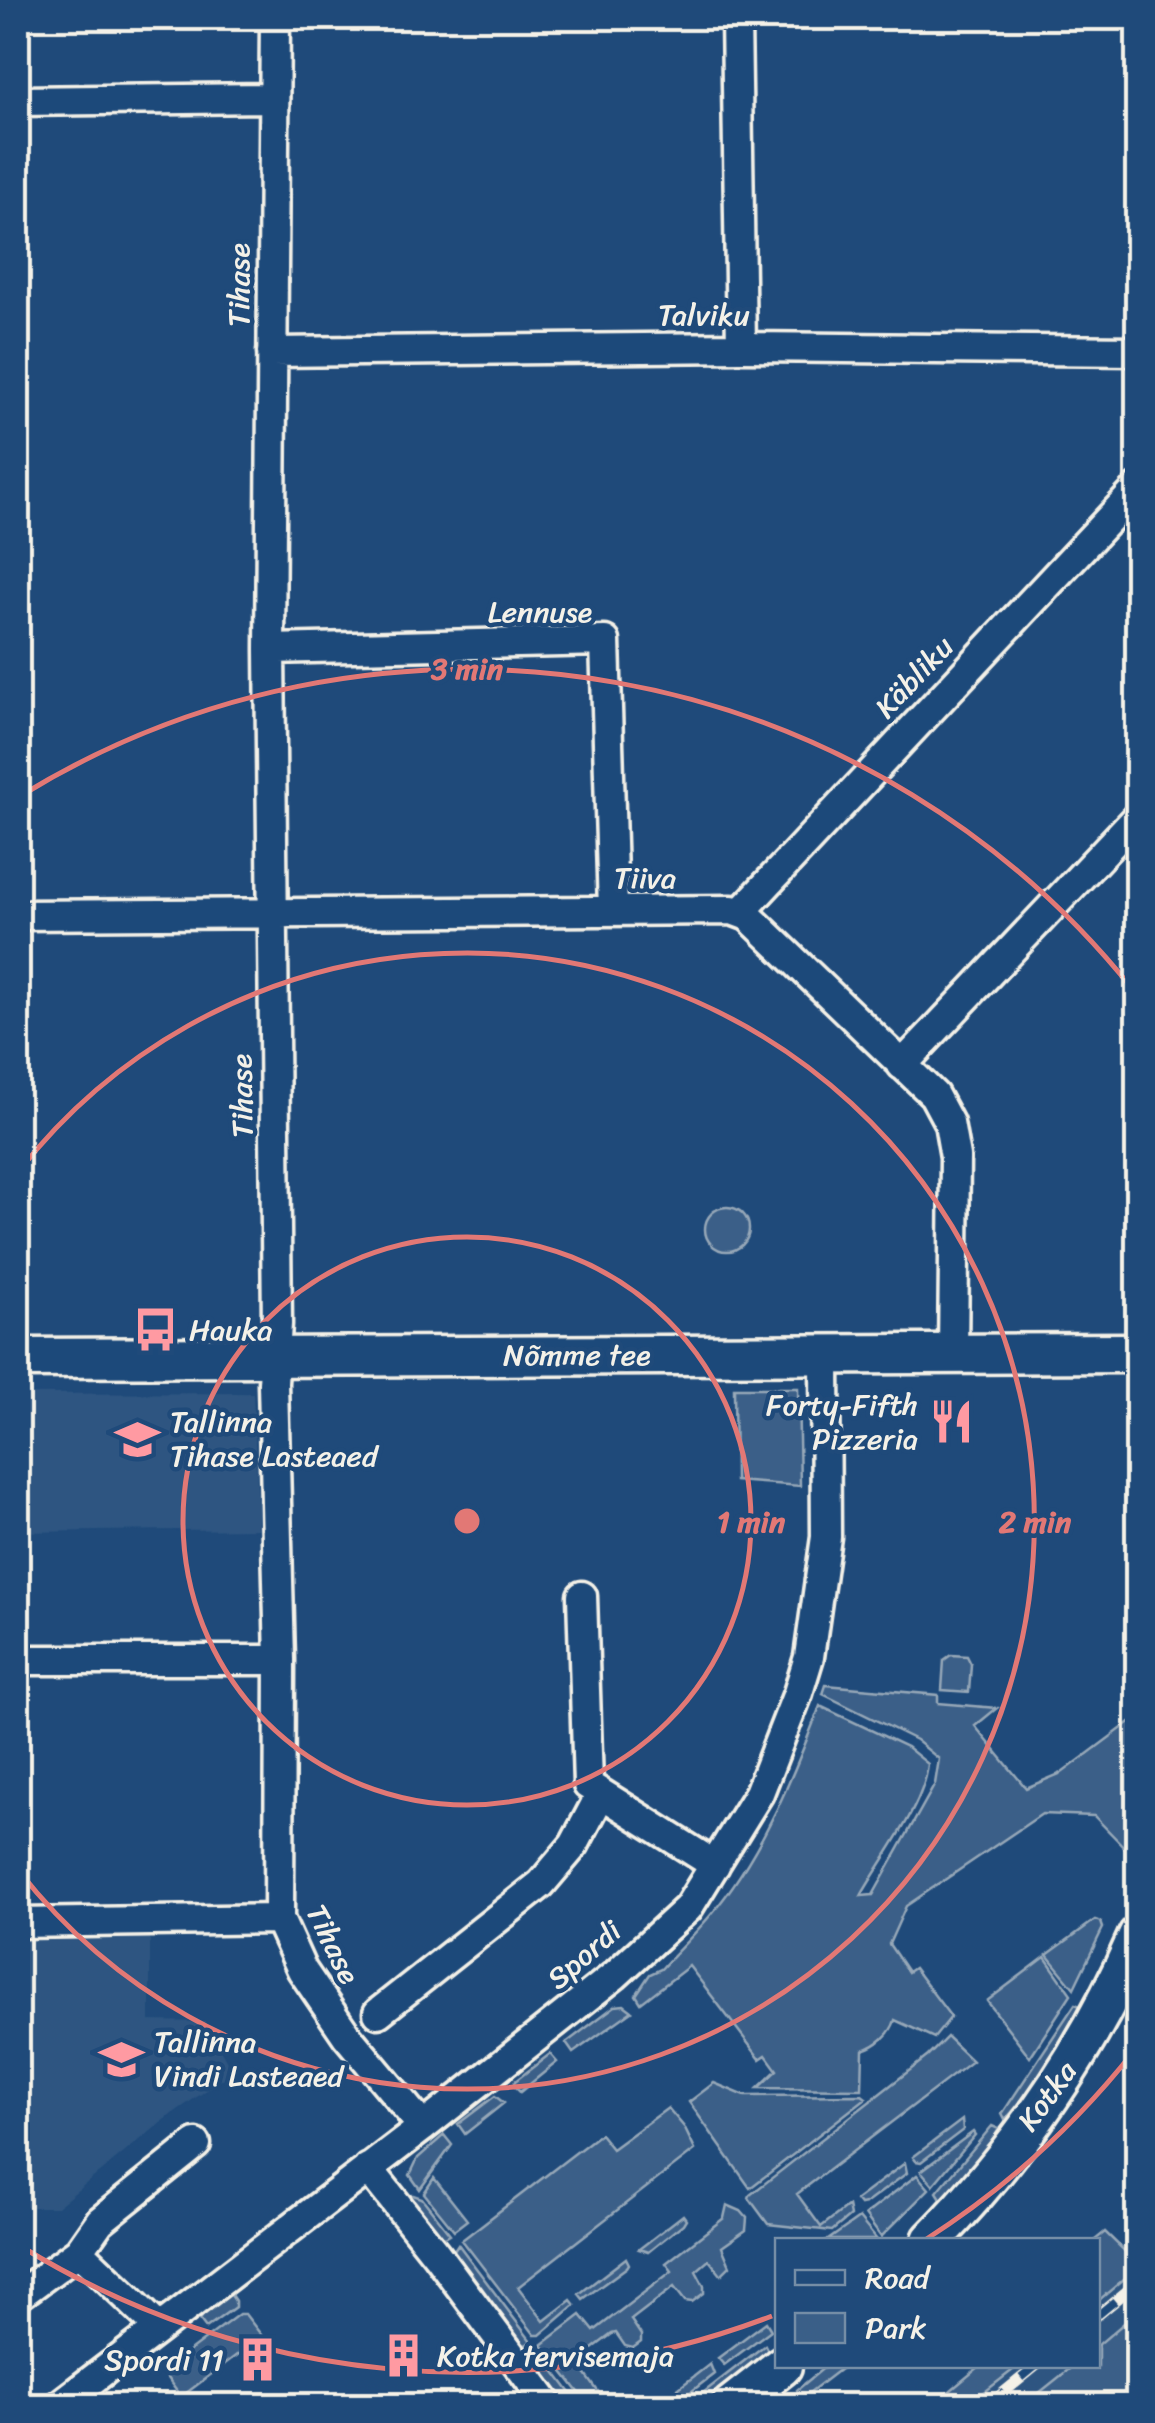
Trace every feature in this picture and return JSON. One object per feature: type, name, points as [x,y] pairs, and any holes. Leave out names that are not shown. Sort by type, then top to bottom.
[{"type":"street","name":"Tihase","points":[[275,18],[270,649],[278,1324],[274,1355],[274,1517],[280,1660],[279,1919],[302,1970],[347,2036],[423,2127]]},
{"type":"street","points":[[736,18],[741,347]]},
{"type":"street","points":[[18,101],[274,98]]},
{"type":"street","name":"Talviku","points":[[272,352],[741,347],[1138,351]]},
{"type":"street","name":"Käbliku","points":[[740,912],[1138,488]]},
{"type":"street","name":"Lennuse","points":[[270,649],[605,641],[614,910]]},
{"type":"street","points":[[902,1066],[1138,816]]},
{"type":"street","points":[[740,912],[934,1095],[949,1124],[956,1157],[952,1356]]},
{"type":"street","name":"Tiiva","points":[[18,915],[740,912]]},
{"type":"street","name":"Nõmme tee","points":[[18,1358],[1138,1353]]},
{"type":"street","name":"Spordi","points":[[58,2406],[423,2127],[614,1975],[688,1908],[759,1792],[798,1693],[808,1656],[826,1537],[825,1355]]},
{"type":"street","points":[[582,1596],[588,1785],[715,1865]]},
{"type":"street","points":[[18,1660],[280,1660]]},
{"type":"street","points":[[378,2013],[541,1884],[574,1845],[602,1794]]},
{"type":"street","points":[[18,1923],[279,1919]]},
{"type":"street","name":"Kotka","points":[[934,2238],[978,2194],[1068,2071],[1113,1992],[1138,1936]]},
{"type":"street","points":[[18,2296],[79,2251],[100,2221],[196,2144]]},
{"type":"street","points":[[368,2168],[438,2255],[549,2406]]},
{"type":"street","points":[[79,2251],[159,2328]]},
{"type":"street","points":[[731,2406],[779,2368]]},
{"type":"shaded area","name":"Tallinna Tihase Lasteaed","points":[[253,1393],[259,1529],[18,1532],[18,1394]]},
{"type":"shaded area","name":"Tallinna Vindi Lasteaed","points":[[150,1937],[150,2021],[205,2022],[233,2072],[172,2114],[57,2207],[18,2207],[18,1940]]},
{"type":"shaded area","points":[[1137,2268],[1137,2312],[1100,2343],[1100,2299]]},
{"type":"shaded area","points":[[1016,2368],[1070,2368],[1024,2405],[968,2406]]},
{"type":"green space","points":[[727,1207],[742,1214],[749,1229],[742,1244],[727,1251],[712,1244],[705,1229],[712,1214]]},
{"type":"green space","points":[[734,1388],[798,1388],[800,1486],[735,1481]]},
{"type":"green space","points":[[951,1655],[967,1656],[971,1664],[969,1692],[942,1690],[944,1660]]},
{"type":"green space","points":[[826,1685],[938,1695],[938,1703],[997,1708],[975,1726],[1026,1788],[1062,1773],[1137,1717],[1137,1837],[1131,1854],[1094,1816],[1042,1814],[906,1906],[889,1944],[908,1972],[914,1968],[951,2017],[934,2038],[895,2020],[883,2039],[863,2050],[862,2089],[758,2088],[777,2070],[766,2055],[760,2059],[689,1966],[641,2003],[636,1995],[650,1974],[661,1969],[735,1883],[764,1835],[820,1706],[907,1747],[928,1764],[911,1814],[861,1896],[873,1895],[935,1784],[939,1759],[916,1740],[823,1694]]},
{"type":"green space","points":[[1095,1920],[1103,1928],[1074,1988],[1047,1955]]},
{"type":"green space","points":[[1045,1957],[1071,1994],[1030,2057],[987,2001]]},
{"type":"green space","points":[[1075,2004],[1080,2006],[1060,2042],[1062,2054],[1005,2120],[1002,2114]]},
{"type":"green space","points":[[624,2005],[632,2011],[573,2053],[566,2043],[615,2006]]},
{"type":"green space","points":[[947,2037],[972,2061],[797,2194],[821,2227],[848,2206],[850,2216],[832,2231],[768,2224],[750,2195]]},
{"type":"green space","points":[[550,2054],[557,2062],[520,2092],[513,2085],[515,2081]]},
{"type":"green space","points":[[714,2083],[745,2096],[866,2098],[750,2188],[689,2102]]},
{"type":"green space","points":[[495,2096],[504,2103],[465,2134],[458,2124]]},
{"type":"green space","points":[[668,2108],[684,2127],[695,2150],[518,2287],[544,2321],[571,2300],[575,2305],[535,2335],[462,2240],[600,2134],[612,2149]]},
{"type":"green space","points":[[962,2120],[963,2130],[921,2162],[916,2161],[913,2157]]},
{"type":"green space","points":[[992,2126],[999,2129],[972,2175],[960,2179],[942,2200],[937,2192]]},
{"type":"green space","points":[[973,2132],[975,2135],[933,2185],[921,2171]]},
{"type":"green space","points":[[444,2135],[452,2145],[420,2189],[410,2175],[418,2158]]},
{"type":"green space","points":[[905,2163],[907,2173],[860,2205],[856,2200]]},
{"type":"green space","points":[[917,2175],[929,2189],[881,2237],[865,2215]]},
{"type":"green space","points":[[434,2178],[467,2220],[454,2230],[424,2193]]},
{"type":"green space","points":[[408,2196],[422,2198],[450,2234],[436,2234]]},
{"type":"green space","points":[[727,2205],[747,2218],[746,2230],[722,2247],[730,2266],[721,2275],[709,2260],[696,2271],[704,2293],[692,2302],[685,2301],[674,2287],[631,2320],[641,2335],[641,2342],[633,2348],[625,2346],[616,2333],[576,2361],[608,2405],[589,2405],[542,2345],[581,2315],[594,2331],[672,2271],[666,2263],[724,2218]]},
{"type":"green space","points":[[683,2215],[683,2224],[648,2252],[639,2249]]},
{"type":"green space","points":[[859,2218],[875,2238],[831,2238]]},
{"type":"green space","points":[[1105,2232],[1137,2263],[1137,2268],[1100,2299],[1100,2238]]},
{"type":"green space","points":[[458,2244],[531,2341],[526,2345],[519,2343],[452,2253]]},
{"type":"green space","points":[[626,2258],[627,2267],[583,2299],[579,2294]]},
{"type":"green space","points":[[227,2289],[235,2307],[206,2328],[200,2320]]},
{"type":"green space","points":[[1137,2312],[1137,2405],[1024,2405],[1070,2368],[1100,2368],[1100,2343]]},
{"type":"green space","points":[[239,2314],[245,2314],[262,2336],[181,2397],[167,2378],[167,2368]]},
{"type":"green space","points":[[766,2322],[771,2330],[724,2365],[718,2358]]},
{"type":"green space","points":[[765,2345],[768,2351],[761,2359],[701,2405],[686,2406]]},
{"type":"green space","points":[[537,2348],[580,2405],[565,2405],[534,2363]]},
{"type":"green space","points":[[710,2364],[714,2374],[674,2405],[662,2401]]},
{"type":"green space","points":[[824,2368],[841,2368],[793,2405],[789,2405],[800,2398],[797,2390]]},
{"type":"green space","points":[[978,2368],[1015,2368],[968,2405],[933,2405]]},
{"type":"railway","points":[[1100,2313],[1138,2282]]},
{"type":"railway","points":[[987,2406],[1034,2368]]},
{"type":"place","name":"Hauka","points":[[156,1330]]},
{"type":"place","name":"Forty-Fifth Pizzeria","points":[[951,1422]]},
{"type":"place","name":"Tallinna Tihase Lasteaed","points":[[137,1439]]},
{"type":"place","name":"Tallinna Vindi Lasteaed","points":[[121,2059]]},
{"type":"place","name":"Kotka tervisemaja","points":[[404,2356]]},
{"type":"place","name":"Spordi 11","points":[[257,2360]]}]
